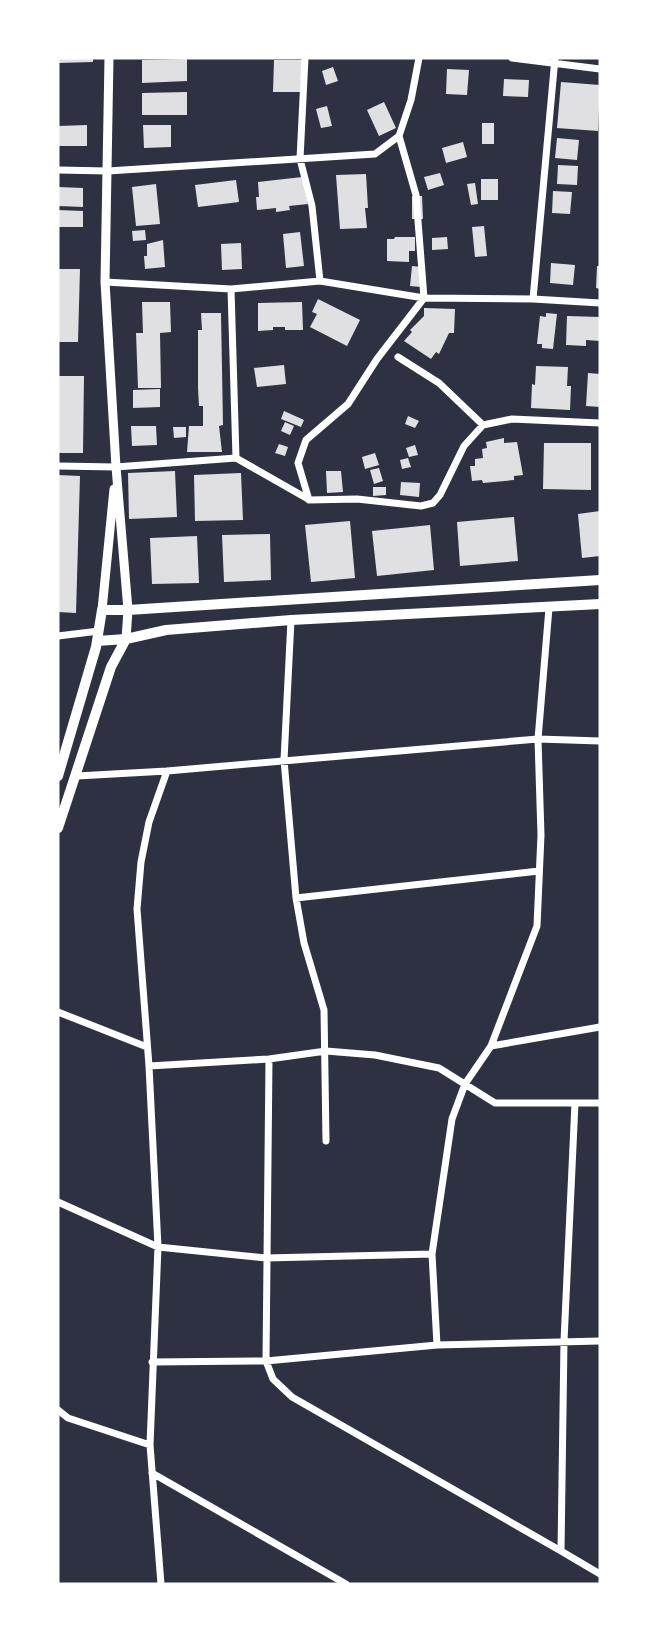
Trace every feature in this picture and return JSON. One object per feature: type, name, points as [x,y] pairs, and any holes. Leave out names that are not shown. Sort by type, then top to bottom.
[{"type":"main road","points":[[58,776],[98,636],[102,610],[600,580]]},
{"type":"main road","points":[[98,636],[126,639],[166,630],[291,620],[600,604]]},
{"type":"main road","points":[[58,828],[111,667],[126,639]]},
{"type":"street","points":[[109,58],[105,282],[128,610],[126,639]]},
{"type":"street","points":[[305,58],[300,159],[312,206],[320,281]]},
{"type":"street","points":[[309,500],[298,463],[306,440],[348,404],[377,359],[424,298],[416,195],[399,136],[411,100],[419,58]]},
{"type":"street","points":[[512,58],[555,61],[600,69]]},
{"type":"street","points":[[533,299],[555,61]]},
{"type":"street","points":[[58,170],[108,171],[375,154],[399,136]]},
{"type":"street","points":[[105,282],[231,289],[320,281],[424,298],[600,303]]},
{"type":"street","points":[[231,289],[236,458]]},
{"type":"street","points":[[398,357],[439,383],[483,425]]},
{"type":"street","points":[[58,466],[116,467],[236,458],[309,500],[357,499],[421,506],[433,503],[440,495],[464,446],[483,425],[512,419],[600,423]]},
{"type":"street","points":[[102,610],[116,467]]},
{"type":"street","points":[[437,1345],[432,1254],[452,1119],[465,1084],[491,1046],[537,926],[538,738],[549,608]]},
{"type":"street","points":[[291,620],[284,760],[296,898],[304,943],[324,1010],[326,1141]]},
{"type":"street","points":[[58,636],[98,636]]},
{"type":"street","points":[[76,776],[167,771],[538,738],[600,741]]},
{"type":"street","points":[[161,1584],[150,1445],[158,1247],[149,1066],[137,909],[149,822],[167,771]]},
{"type":"street","points":[[296,898],[539,871]]},
{"type":"street","points":[[58,1012],[147,1047]]},
{"type":"street","points":[[491,1046],[600,1027]]},
{"type":"street","points":[[149,1066],[270,1059],[326,1051],[375,1055],[439,1068],[495,1103],[600,1103]]},
{"type":"street","points":[[270,1059],[265,1361],[273,1380],[292,1397],[600,1574]]},
{"type":"street","points":[[561,1551],[564,1341],[575,1103]]},
{"type":"street","points":[[58,1202],[158,1247],[266,1258],[432,1254]]},
{"type":"street","points":[[152,1362],[265,1361],[437,1345],[600,1341]]},
{"type":"street","points":[[58,1410],[68,1418],[150,1445]]},
{"type":"street","points":[[152,1473],[346,1584]]},
{"type":"street","points":[[327,1584],[332,1576]]},
{"type":"building","points":[[58,58],[93,58],[93,62],[58,63]]},
{"type":"building","points":[[187,59],[187,81],[142,83],[142,60]]},
{"type":"building","points":[[274,60],[302,60],[302,92],[273,92]]},
{"type":"building","points":[[333,67],[338,81],[326,85],[322,71]]},
{"type":"building","points":[[447,69],[469,70],[467,95],[446,94]]},
{"type":"building","points":[[504,79],[529,80],[528,97],[503,96]]},
{"type":"building","points":[[561,82],[600,85],[598,131],[557,128]]},
{"type":"building","points":[[187,92],[187,115],[142,115],[142,93]]},
{"type":"building","points":[[384,102],[396,128],[379,136],[367,110]]},
{"type":"building","points":[[327,106],[332,126],[321,128],[316,109]]},
{"type":"building","points":[[482,123],[494,123],[494,144],[482,144]]},
{"type":"building","points":[[87,125],[87,146],[58,146],[58,126]]},
{"type":"building","points":[[143,125],[171,125],[171,147],[144,148]]},
{"type":"building","points":[[557,138],[579,140],[577,160],[555,158]]},
{"type":"building","points":[[463,142],[467,157],[446,163],[442,148]]},
{"type":"building","points":[[558,165],[578,166],[577,185],[557,184]]},
{"type":"building","points":[[440,173],[444,185],[428,190],[424,177]]},
{"type":"building","points":[[366,174],[367,228],[340,229],[336,175]]},
{"type":"building","points":[[302,177],[308,204],[289,206],[290,210],[276,212],[276,208],[257,210],[258,182]]},
{"type":"building","points":[[481,179],[498,179],[498,200],[481,200]]},
{"type":"building","points":[[236,180],[239,202],[198,207],[195,185]]},
{"type":"building","points":[[475,183],[478,204],[471,205],[467,184]]},
{"type":"building","points":[[156,184],[160,224],[136,226],[132,187]]},
{"type":"building","points":[[58,187],[83,188],[83,207],[58,206]]},
{"type":"building","points":[[553,191],[572,192],[570,214],[552,213]]},
{"type":"building","points":[[412,196],[422,196],[423,219],[412,219]]},
{"type":"building","points":[[58,210],[83,211],[83,227],[58,227]]},
{"type":"building","points":[[484,226],[487,256],[475,257],[472,227]]},
{"type":"building","points":[[145,230],[146,240],[133,241],[132,231]]},
{"type":"building","points":[[300,232],[304,266],[286,268],[283,234]]},
{"type":"building","points":[[415,237],[415,251],[409,251],[409,262],[387,261],[387,239]]},
{"type":"building","points":[[447,237],[448,249],[432,250],[432,238]]},
{"type":"building","points":[[163,240],[165,267],[145,269],[147,244]]},
{"type":"building","points":[[241,243],[242,269],[222,270],[221,244]]},
{"type":"building","points":[[551,263],[575,265],[573,285],[550,283]]},
{"type":"building","points":[[412,266],[422,267],[421,287],[410,286]]},
{"type":"building","points":[[597,266],[600,266],[600,289],[596,288]]},
{"type":"building","points":[[58,269],[80,269],[78,342],[58,342]]},
{"type":"building","points":[[318,299],[360,320],[347,346],[310,327],[317,314],[312,312]]},
{"type":"building","points":[[142,302],[170,302],[171,332],[160,333],[161,388],[138,388],[136,333],[143,333]]},
{"type":"building","points":[[302,302],[303,330],[273,327],[273,330],[258,331],[258,303]]},
{"type":"building","points":[[424,308],[455,309],[454,333],[449,333],[439,354],[436,352],[431,359],[404,341],[412,332],[410,330],[424,316]]},
{"type":"building","points":[[201,313],[221,313],[223,425],[219,426],[222,452],[187,452],[189,426],[203,426],[203,406],[199,406],[198,388],[198,330],[202,330]]},
{"type":"building","points":[[546,313],[557,314],[553,349],[542,348],[542,344],[537,344],[540,316],[546,317]]},
{"type":"building","points":[[567,316],[600,317],[600,341],[586,340],[586,346],[566,345]]},
{"type":"building","points":[[284,365],[286,384],[257,387],[254,368]]},
{"type":"building","points":[[536,366],[568,367],[567,386],[571,386],[570,410],[531,408]]},
{"type":"building","points":[[588,373],[600,374],[600,407],[586,406]]},
{"type":"building","points":[[59,376],[84,376],[83,453],[58,453]]},
{"type":"building","points":[[160,389],[160,407],[133,408],[133,390]]},
{"type":"building","points":[[284,411],[304,420],[301,427],[281,419]]},
{"type":"building","points":[[408,416],[419,421],[415,428],[405,424]]},
{"type":"building","points":[[285,422],[294,426],[290,435],[281,431]]},
{"type":"building","points":[[131,426],[156,426],[157,445],[132,446]]},
{"type":"building","points":[[173,427],[186,427],[186,437],[174,438]]},
{"type":"building","points":[[504,438],[504,443],[517,442],[523,475],[514,476],[514,480],[483,483],[482,480],[472,481],[470,466],[475,466],[475,459],[483,458],[482,449],[487,448],[486,442]]},
{"type":"building","points":[[544,443],[591,443],[591,490],[543,489]]},
{"type":"building","points":[[279,444],[288,447],[285,456],[275,453]]},
{"type":"building","points":[[415,445],[418,455],[409,457],[406,448]]},
{"type":"building","points":[[375,453],[379,465],[365,469],[362,457]]},
{"type":"building","points":[[408,458],[411,467],[402,469],[400,460]]},
{"type":"building","points":[[379,468],[383,481],[374,484],[370,470]]},
{"type":"building","points":[[175,471],[177,517],[129,519],[128,473]]},
{"type":"building","points":[[326,471],[341,471],[343,492],[327,493]]},
{"type":"building","points":[[241,473],[243,520],[195,521],[194,475]]},
{"type":"building","points":[[58,475],[80,476],[76,613],[58,612]]},
{"type":"building","points":[[401,482],[420,483],[419,497],[400,495]]},
{"type":"building","points":[[373,487],[386,487],[386,495],[373,496]]},
{"type":"building","points":[[600,511],[600,556],[582,558],[578,514]]},
{"type":"building","points":[[514,517],[518,561],[460,566],[457,522]]},
{"type":"building","points":[[350,521],[355,578],[311,582],[305,525]]},
{"type":"building","points":[[430,525],[434,570],[377,576],[372,531]]},
{"type":"building","points":[[270,534],[271,580],[224,582],[222,535]]},
{"type":"building","points":[[197,536],[199,583],[152,584],[150,538]]}]
